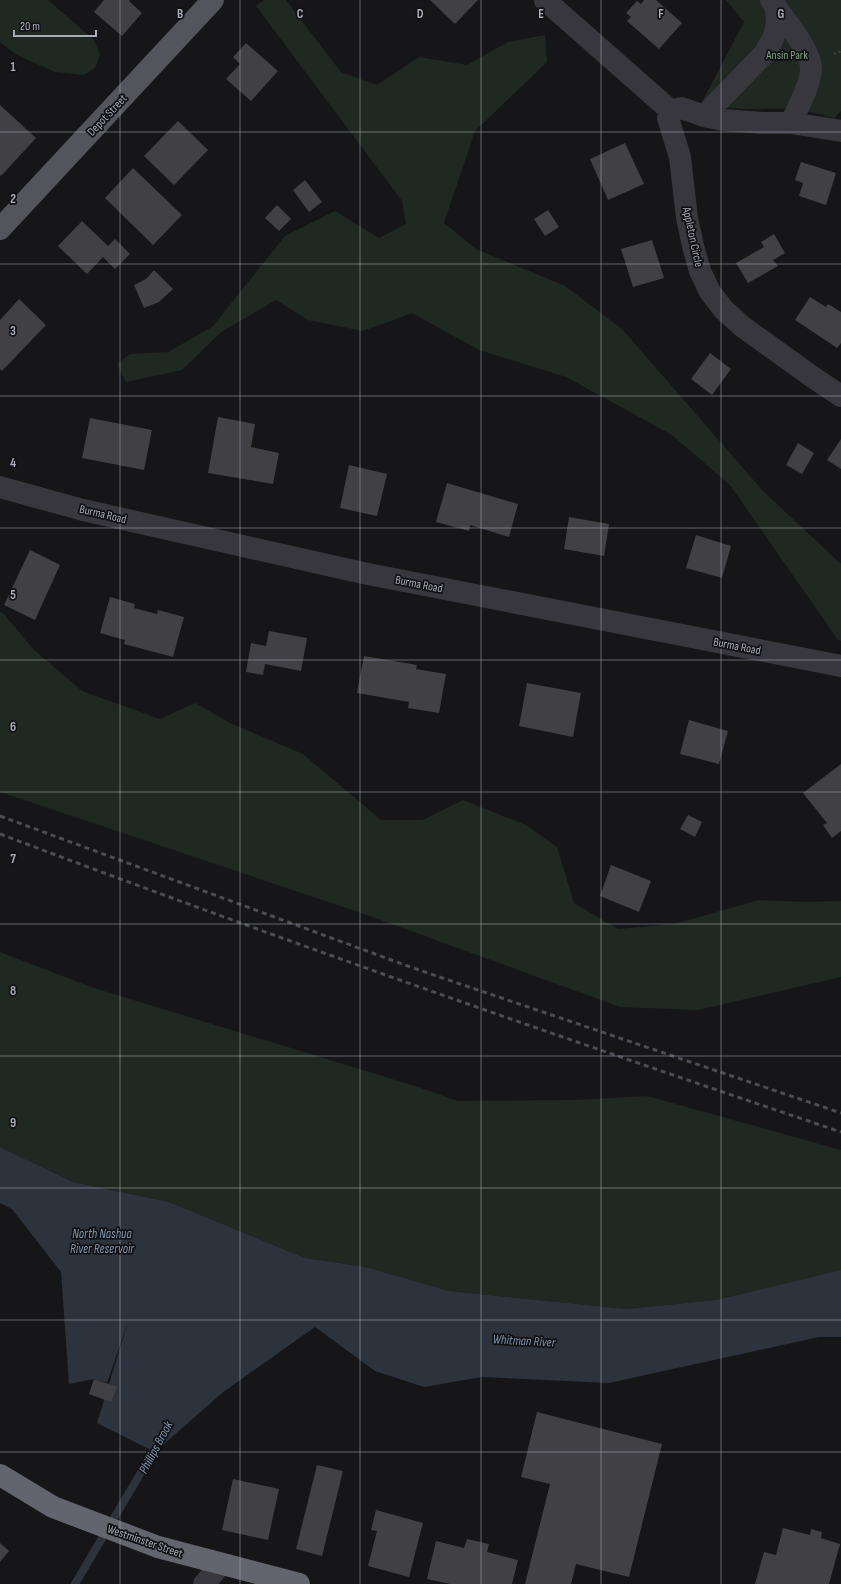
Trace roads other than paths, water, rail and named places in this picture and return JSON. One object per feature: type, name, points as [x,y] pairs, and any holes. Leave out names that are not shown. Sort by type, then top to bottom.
[{"type":"highway","name":"Westminster Street","points":[[0,1475],[52,1507],[158,1548],[299,1584]]},
{"type":"main road","name":"Depot Street","points":[[0,229],[213,0]]},
{"type":"street","points":[[545,0],[671,111],[681,108],[704,116],[737,121],[791,122],[841,131]]},
{"type":"street","points":[[704,116],[764,54],[773,39],[776,24],[773,4]]},
{"type":"street","points":[[773,4],[806,50],[811,62],[809,80],[791,122]]},
{"type":"street","name":"Appleton Circle","points":[[671,111],[668,118],[680,157],[687,218],[693,246],[700,271],[710,292],[724,310],[743,327],[841,396]]},
{"type":"street","name":"Burma Road","points":[[0,487],[83,510],[363,573],[841,666]]},
{"type":"street","points":[[204,1584],[221,1564]]},
{"type":"water","points":[[0,1147],[73,1182],[169,1202],[305,1258],[366,1267],[449,1291],[627,1309],[716,1300],[841,1270],[841,1337],[819,1337],[609,1383],[482,1377],[424,1387],[375,1371],[315,1327],[222,1393],[155,1452],[97,1423],[128,1322],[107,1383],[94,1379],[69,1384],[61,1272],[12,1209],[0,1203]]},
{"type":"waterway","name":"Phillips Brook","points":[[75,1584],[159,1442]]},
{"type":"railway","points":[[0,816],[413,968],[841,1113]]},
{"type":"railway","points":[[0,834],[209,912],[419,987],[841,1132]]},
{"type":"park label","name":"Ansin Park","points":[[787,55]]},
{"type":"water label","name":"North Nashua River Reservoir","points":[[102,1240]]},
{"type":"water label","name":"Whitman River","points":[[524,1340]]}]
